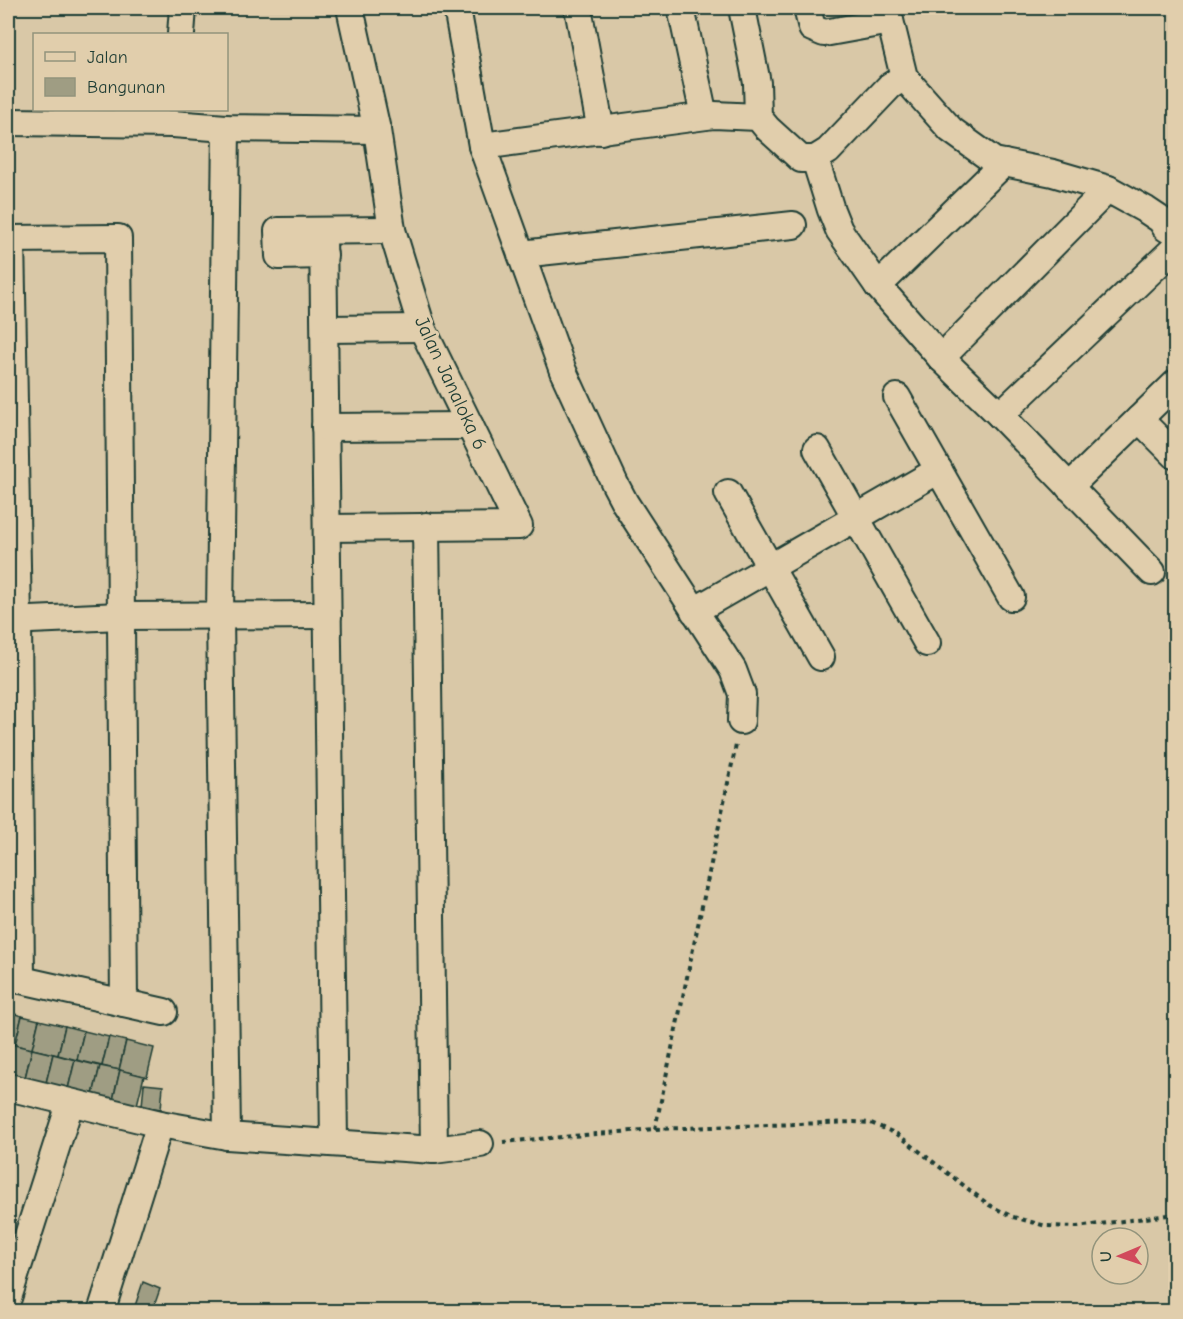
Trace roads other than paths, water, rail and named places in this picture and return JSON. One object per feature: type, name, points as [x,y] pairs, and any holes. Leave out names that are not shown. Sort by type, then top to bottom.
[{"type":"street","points":[[181,33],[183,8]]},
{"type":"street","name":"Jalan Janaloka 6","points":[[350,8],[377,130],[392,230],[422,328],[519,526],[426,526]]},
{"type":"street","points":[[457,8],[482,146],[563,371],[615,484],[738,681],[742,694],[741,721]]},
{"type":"street","points":[[578,8],[601,131]]},
{"type":"street","points":[[681,8],[704,116]]},
{"type":"street","points":[[742,8],[757,83],[758,117],[801,159],[814,159],[828,151],[890,86],[904,77]]},
{"type":"street","points":[[807,8],[812,28],[824,33],[888,14],[904,77],[951,130],[994,161],[1053,173],[1108,189],[1146,210],[1176,234]]},
{"type":"street","points":[[482,146],[704,116],[758,117]]},
{"type":"street","points":[[8,123],[173,117],[226,129],[377,130]]},
{"type":"street","points":[[226,129],[220,616],[226,1136]]},
{"type":"street","points":[[814,159],[839,230],[878,286],[941,358],[1000,415],[1152,572]]},
{"type":"street","points":[[878,286],[1004,163]]},
{"type":"street","points":[[941,358],[1108,189]]},
{"type":"street","points":[[521,254],[793,225]]},
{"type":"street","points":[[334,1143],[323,243],[392,230]]},
{"type":"street","points":[[124,1003],[118,238],[9,239],[14,978],[124,1003],[164,1012]]},
{"type":"street","points":[[1000,415],[1176,247]]},
{"type":"street","points":[[325,329],[422,328]]},
{"type":"street","points":[[1070,487],[1176,384]]},
{"type":"street","points":[[897,397],[1011,597]]},
{"type":"street","points":[[1139,418],[1176,456]]},
{"type":"street","points":[[326,427],[470,426]]},
{"type":"street","points":[[817,449],[927,643]]},
{"type":"street","points":[[694,611],[939,470]]},
{"type":"street","points":[[728,493],[821,657]]},
{"type":"street","points":[[327,528],[426,526],[434,1150]]},
{"type":"street","points":[[13,621],[120,615],[328,615]]},
{"type":"street","points":[[8,1087],[70,1104],[226,1136],[434,1150],[480,1144]]},
{"type":"street","points":[[8,1298],[70,1104]]},
{"type":"street","points":[[101,1311],[159,1124]]}]
